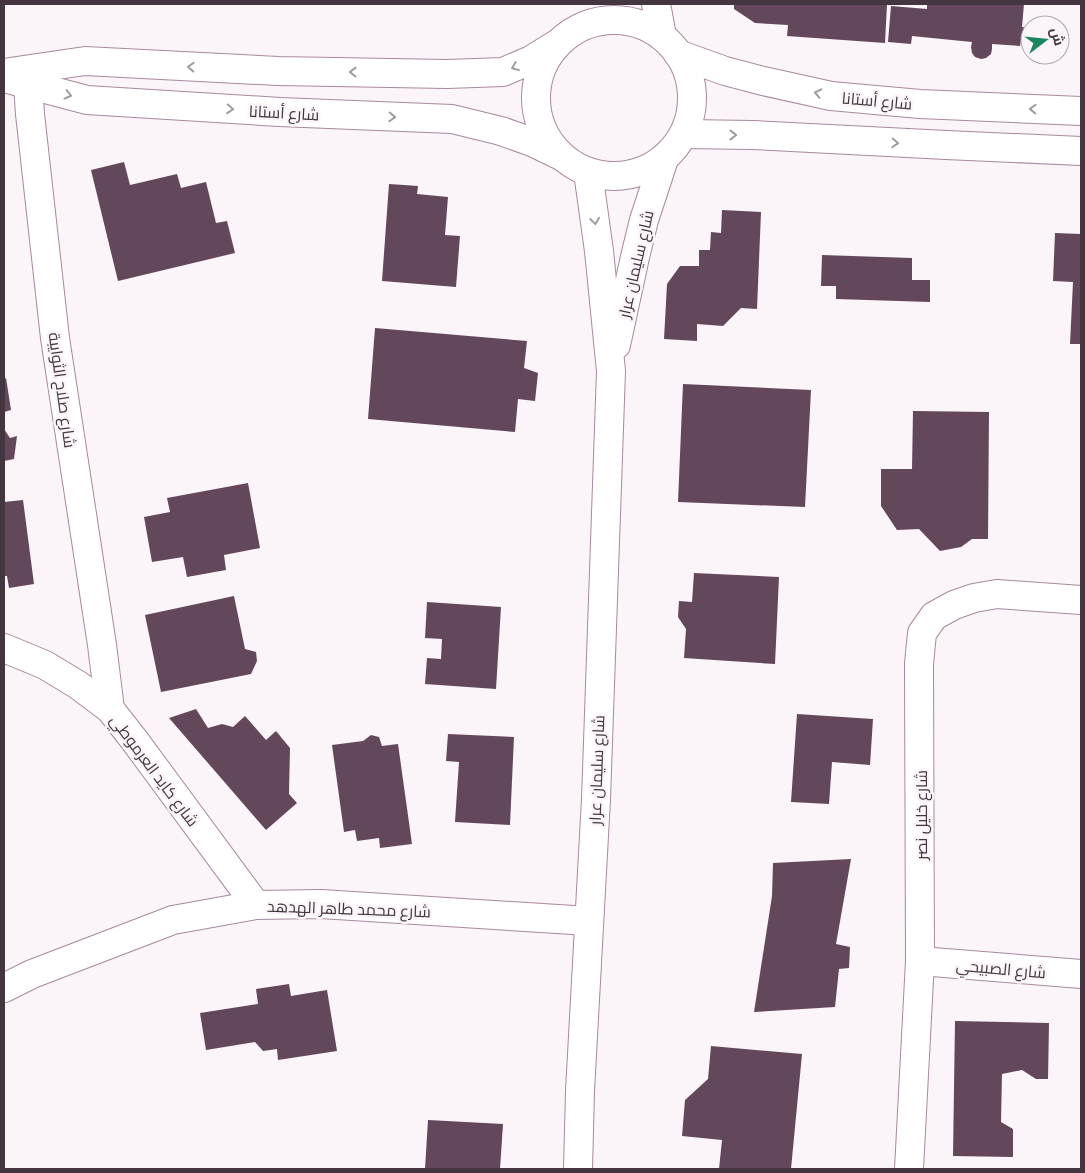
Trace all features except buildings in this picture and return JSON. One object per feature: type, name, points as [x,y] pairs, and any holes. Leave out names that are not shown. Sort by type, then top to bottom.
[{"type":"street","points":[[656,4],[670,45],[690,79],[692,107],[684,134],[664,159],[641,172],[614,177],[588,172],[561,156],[543,131],[536,100],[541,70],[558,44],[584,15],[637,23],[670,45]]},
{"type":"street","points":[[15,76],[85,61],[278,71],[447,74],[503,72],[531,60],[558,44]]},
{"type":"street","name":"شارع أستانا","points":[[670,45],[725,71],[831,96],[920,104],[1081,111]]},
{"type":"street","name":"شارع أستانا","points":[[15,76],[87,100],[280,112],[452,119],[509,134],[532,142],[561,156]]},
{"type":"street","name":"شارع صلاح الثوايبة","points":[[15,76],[102,645],[110,709]]},
{"type":"street","points":[[684,134],[753,135],[1081,151]]},
{"type":"street","name":"شارع سليمان عرار","points":[[611,371],[635,256],[644,220],[664,159]]},
{"type":"street","name":"شارع سليمان عرار","points":[[578,1169],[580,1091],[596,799],[611,371],[599,251],[588,172]]},
{"type":"street","name":"شارع خليل نصر","points":[[908,1169],[920,961],[919,664],[922,633],[934,616],[954,605],[974,598],[997,594],[1081,600]]},
{"type":"street","name":"شارع كايد العرموطي","points":[[4,648],[45,665],[78,685],[110,709],[256,905]]},
{"type":"street","name":"شارع محمد طاهر الهدهد","points":[[4,988],[32,974],[173,920],[256,905],[321,904],[589,921]]},
{"type":"street","name":"شارع الصبيحي","points":[[920,961],[1081,974]]}]
